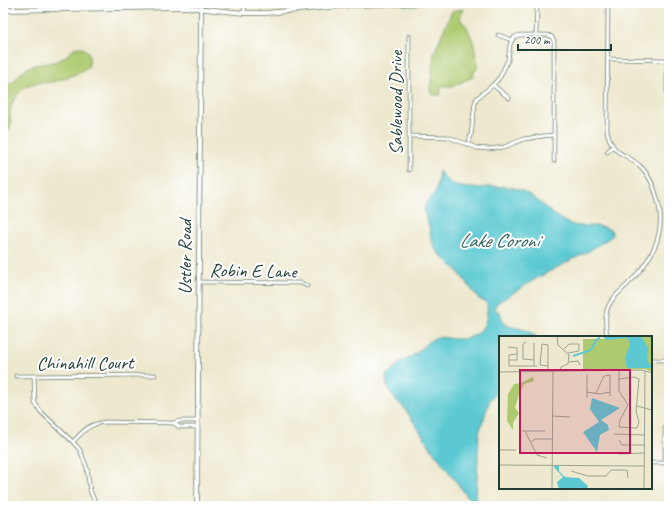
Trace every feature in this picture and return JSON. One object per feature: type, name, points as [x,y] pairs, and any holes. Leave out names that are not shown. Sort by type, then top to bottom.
[{"type":"street","points":[[8,3],[8,10]]},
{"type":"street","points":[[14,3],[14,10]]},
{"type":"street","points":[[244,13],[245,3]]},
{"type":"street","points":[[3,10],[171,5],[266,14],[352,5],[443,3]]},
{"type":"street","points":[[536,35],[537,3]]},
{"type":"street","points":[[607,336],[606,316],[608,305],[613,298],[639,273],[649,259],[657,242],[661,218],[656,192],[648,178],[639,166],[615,150],[610,143],[607,131],[608,3]]},
{"type":"street","name":"Ustler Road","points":[[197,506],[201,8]]},
{"type":"street","points":[[468,145],[472,131],[475,103],[477,98],[493,85],[504,69],[512,40],[520,35],[548,34],[554,41],[554,161]]},
{"type":"street","points":[[498,35],[512,40]]},
{"type":"street","name":"Sablewood Drive","points":[[409,36],[409,170]]},
{"type":"street","points":[[608,59],[668,60],[667,106]]},
{"type":"street","points":[[493,85],[509,98]]},
{"type":"street","points":[[409,136],[448,137],[483,149],[496,149],[524,139],[553,135]]},
{"type":"street","points":[[607,152],[613,146]]},
{"type":"street","name":"Robin E Lane","points":[[198,282],[301,283],[307,286]]},
{"type":"street","points":[[652,360],[669,360],[668,327]]},
{"type":"street","name":"Chinahill Court","points":[[16,376],[155,375]]},
{"type":"street","points":[[34,376],[34,398],[38,408],[80,450],[84,460],[90,491],[97,506]]},
{"type":"street","points":[[73,442],[89,426],[95,423],[174,423],[179,421],[197,421]]},
{"type":"street","points":[[185,421],[185,427]]},
{"type":"street","points":[[174,423],[179,427],[197,427]]},
{"type":"street","points":[[652,463],[667,463],[665,428]]},
{"type":"green space","points":[[463,9],[460,19],[467,27],[473,41],[478,67],[474,72],[473,77],[452,86],[441,86],[440,95],[432,95],[430,91],[434,53],[452,11]]},
{"type":"green space","points":[[80,47],[87,52],[89,60],[88,67],[61,80],[32,84],[24,88],[17,95],[12,105],[10,111],[10,128],[3,136],[3,84],[12,83],[29,67],[55,62],[68,55],[74,48]]},
{"type":"water","name":"Lake Coroni","points":[[439,171],[446,179],[462,187],[508,187],[526,192],[555,215],[570,224],[597,226],[607,228],[612,231],[612,236],[589,251],[537,278],[497,303],[495,306],[495,310],[500,312],[503,323],[529,331],[536,336],[499,336],[499,393],[496,394],[490,400],[479,433],[476,500],[472,502],[431,448],[405,409],[393,397],[387,386],[386,375],[430,341],[438,337],[465,339],[471,337],[481,330],[486,318],[487,303],[479,299],[456,269],[440,255],[434,247],[424,211],[426,203],[436,191]]}]
